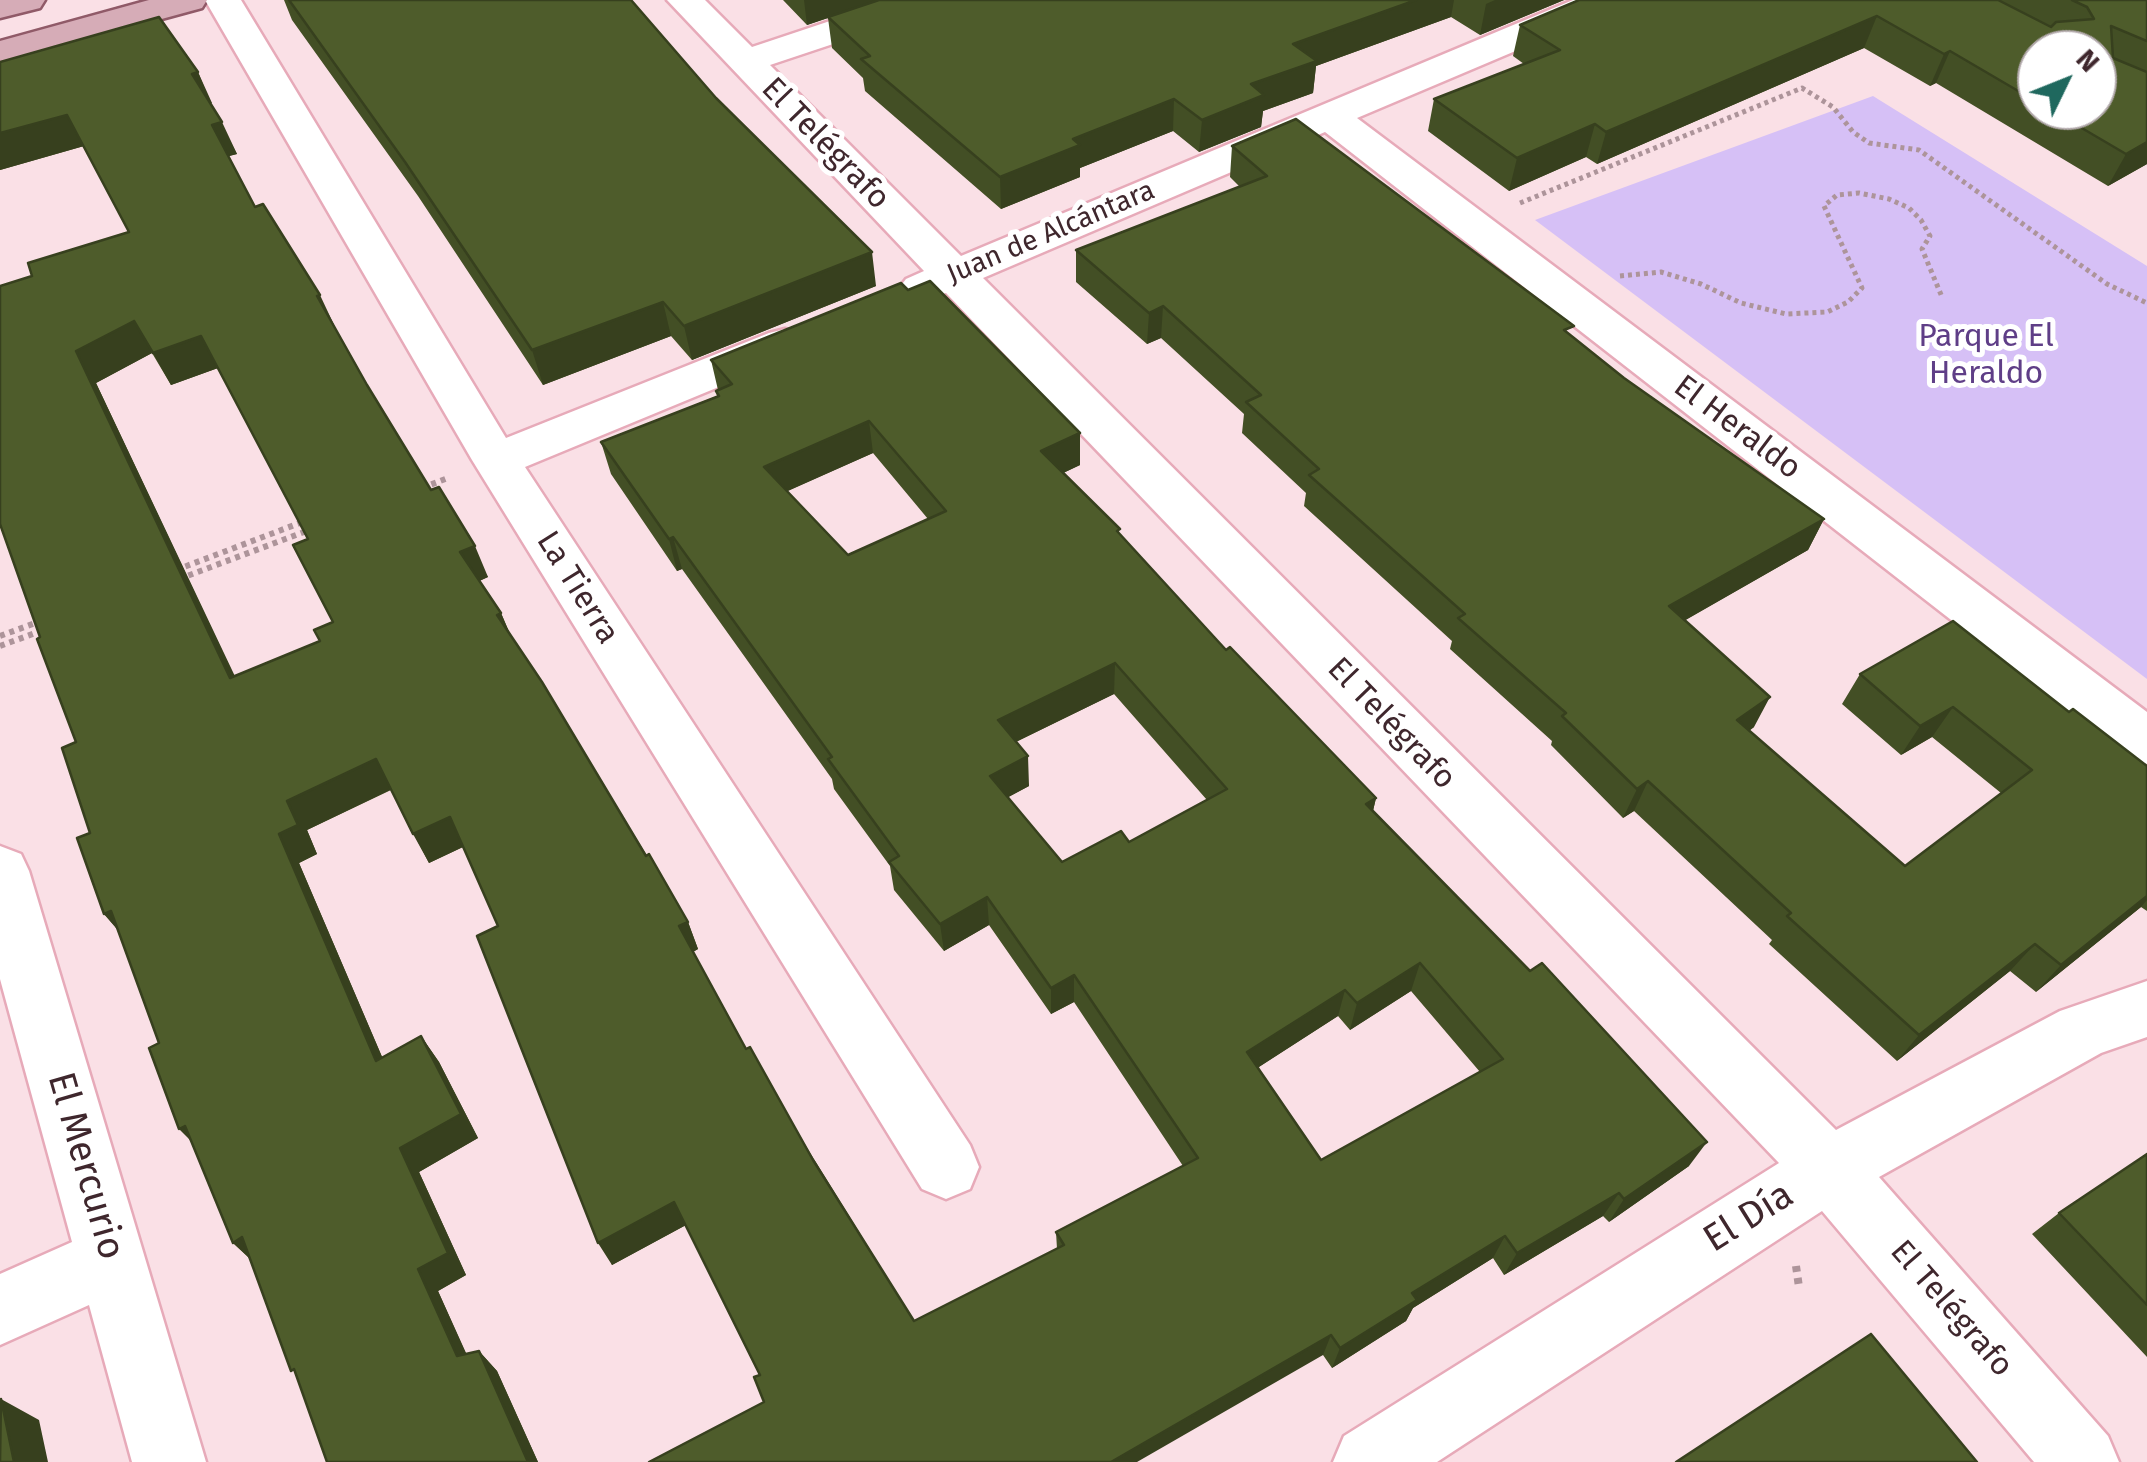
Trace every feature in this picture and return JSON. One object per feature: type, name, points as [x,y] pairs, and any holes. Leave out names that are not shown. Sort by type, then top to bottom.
[{"type":"main road","points":[[0,7],[28,0]]},
{"type":"main road","points":[[0,52],[190,0]]},
{"type":"street","name":"La Tierra","points":[[222,0],[496,460],[946,1167]]},
{"type":"street","name":"El Telégrafo","points":[[685,0],[1828,1168],[2082,1462]]},
{"type":"street","points":[[746,61],[928,0]]},
{"type":"street","name":"Juan de Alcántara","points":[[882,304],[1604,0]]},
{"type":"street","name":"El Heraldo","points":[[1328,115],[2147,742]]},
{"type":"street","points":[[496,460],[828,325]]},
{"type":"street","name":"El Mercurio","points":[[0,871],[169,1462]]},
{"type":"street","name":"El Día","points":[[1370,1462],[1828,1168],[2082,1032],[2147,1009]]},
{"type":"street","points":[[0,1310],[111,1259]]},
{"type":"path","points":[[1518,204],[1802,88],[1833,106],[1853,132],[1869,143],[1920,150],[2106,284],[2147,303]]},
{"type":"path","points":[[1614,278],[1632,272],[1661,272],[1701,284],[1741,304],[1786,314],[1828,312],[1848,302],[1862,288],[1824,206],[1837,195],[1859,193],[1889,199],[1909,208],[1921,220],[1930,236],[1922,249],[1942,297]]},
{"type":"path","points":[[404,495],[496,460]]},
{"type":"path","points":[[166,574],[313,518]]},
{"type":"path","points":[[166,584],[312,529]]},
{"type":"path","points":[[0,636],[55,615]]},
{"type":"path","points":[[0,646],[55,626]]},
{"type":"path","points":[[1796,1266],[1799,1287]]},
{"type":"green space","name":"Parque El Heraldo","points":[[1873,96],[2147,266],[2147,679],[1535,220]]},
{"type":"building","points":[[289,0],[631,0],[716,98],[872,252],[684,326],[663,302],[532,350]]},
{"type":"building","points":[[879,0],[1416,0],[1293,44],[1317,61],[1251,84],[1264,95],[1202,120],[1174,99],[1073,139],[1080,145],[1000,177],[861,59],[870,56],[828,17]]},
{"type":"building","points":[[1579,0],[1998,0],[2051,27],[2056,22],[2094,19],[2087,7],[2072,0],[2147,0],[2147,41],[2111,26],[2111,30],[2017,30],[2017,90],[1950,51],[1944,54],[1877,16],[1606,132],[1595,124],[1517,158],[1434,99],[1560,50],[1520,25]]},
{"type":"building","points":[[159,17],[198,72],[192,74],[222,122],[212,125],[255,207],[263,204],[320,295],[317,296],[367,385],[431,490],[439,487],[475,546],[460,552],[501,613],[497,615],[542,682],[646,856],[649,854],[688,922],[679,926],[746,1049],[750,1047],[813,1160],[914,1321],[1064,1245],[1056,1232],[1198,1158],[1074,975],[1051,988],[987,897],[940,924],[889,862],[899,856],[828,759],[832,757],[601,442],[719,396],[716,391],[732,384],[711,360],[901,283],[908,290],[930,281],[1080,433],[1041,451],[1120,529],[1117,531],[1226,650],[1230,647],[1376,798],[1366,804],[1530,971],[1542,963],[1707,1142],[1624,1199],[1619,1193],[1517,1253],[1505,1236],[1412,1293],[1417,1300],[1340,1348],[1331,1335],[1111,1462],[649,1462],[764,1402],[754,1377],[760,1375],[674,1202],[598,1243],[477,936],[498,926],[450,817],[413,834],[376,759],[287,801],[298,825],[279,834],[376,1061],[421,1036],[461,1114],[400,1148],[448,1253],[418,1269],[457,1356],[479,1351],[528,1462],[327,1462],[242,1237],[233,1243],[185,1126],[179,1129],[149,1048],[159,1043],[111,911],[104,914],[77,838],[90,833],[62,748],[76,742],[0,524],[0,286],[32,276],[28,263],[129,232],[67,115],[0,133],[0,62]],"holes":[[[134,321],[153,353],[201,336],[308,539],[293,545],[333,622],[314,630],[320,641],[230,678],[76,351]],[[869,421],[946,511],[848,555],[764,467]],[[1115,663],[1227,789],[1129,842],[1121,831],[1062,862],[990,776],[1028,756],[998,720]],[[1420,963],[1503,1059],[1321,1160],[1247,1052],[1345,990],[1357,1003]]]},
{"type":"building","points":[[2117,60],[2147,72],[2147,142],[2126,154],[2085,130],[2117,130]]},
{"type":"building","points":[[1296,119],[1574,326],[1564,330],[1624,378],[1824,519],[1669,606],[1770,697],[1737,720],[1905,866],[2032,770],[1953,707],[1920,726],[1860,674],[1953,621],[2069,712],[2073,709],[2147,766],[2147,896],[2061,965],[2035,944],[1919,1035],[1787,916],[1791,913],[1648,781],[1637,789],[1562,716],[1566,713],[1458,618],[1465,614],[1309,475],[1319,469],[1246,402],[1261,395],[1163,306],[1149,313],[1076,250],[1267,176],[1232,146]]},
{"type":"building","points":[[2147,1154],[2147,1305],[2059,1213]]},
{"type":"building","points":[[1871,1334],[1977,1462],[1676,1462]]},
{"type":"building","points":[[1,1399],[14,1462],[0,1462]]}]
